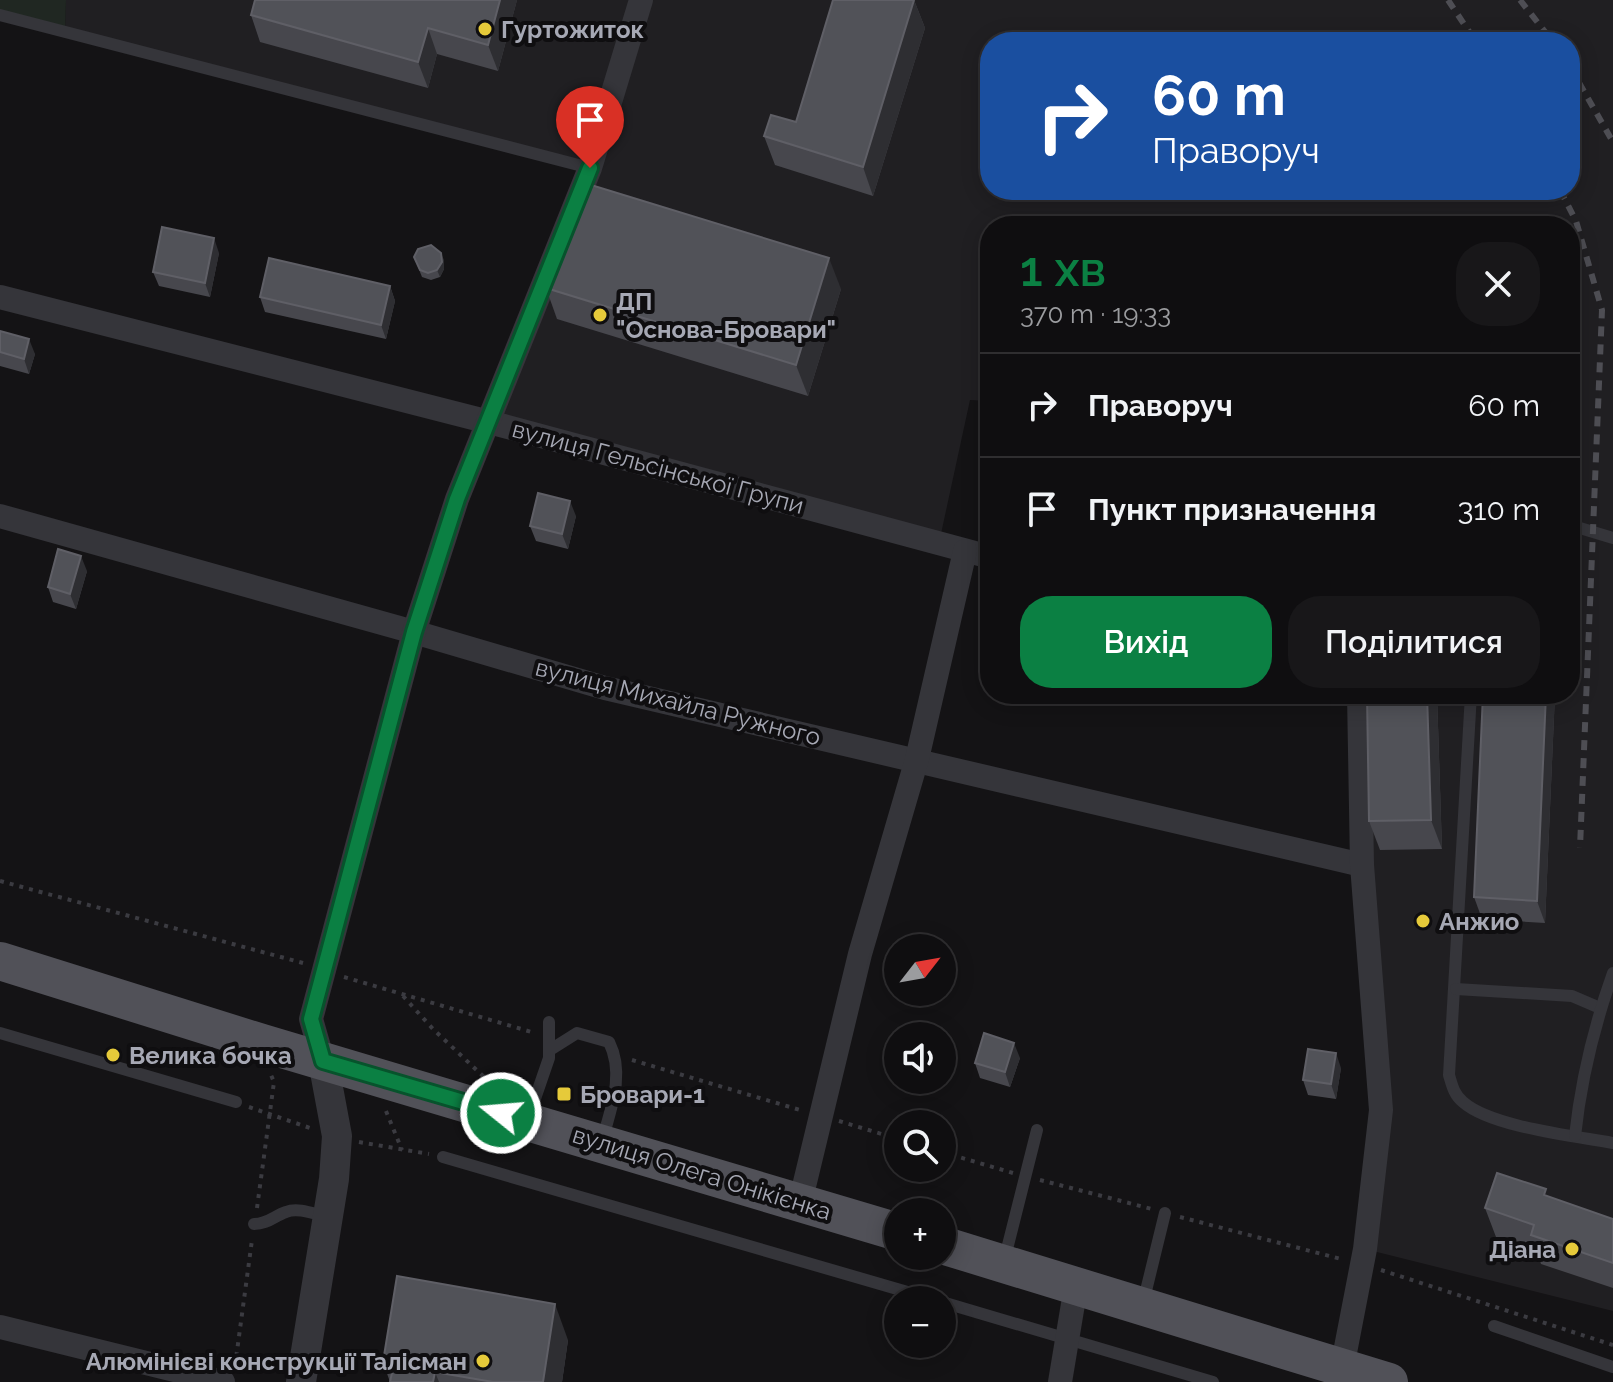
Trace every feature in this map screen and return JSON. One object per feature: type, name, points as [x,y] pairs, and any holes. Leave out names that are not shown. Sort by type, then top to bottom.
[{"type":"main road","name":"вулиця Олега Онікієнка","points":[[0,961],[884,1228]]},
{"type":"main road","points":[[956,1249],[1389,1382]]},
{"type":"street","points":[[301,1382],[337,1136],[323,1061],[311,1019],[414,632],[457,499],[590,168],[641,0]]},
{"type":"street","name":"вулиця Гельсінської Групи","points":[[0,297],[489,422],[980,555]]},
{"type":"street","name":"вулиця Михайла Ружного","points":[[0,516],[605,688],[1362,865]]},
{"type":"street","points":[[800,1203],[860,954],[917,759],[965,551]]},
{"type":"street","points":[[1342,1368],[1362,1265],[1381,1110],[1362,865],[1359,704]]},
{"type":"street","points":[[1060,1382],[1076,1286]]},
{"type":"street","points":[[0,1327],[223,1382]]},
{"type":"lane","points":[[0,15],[590,168]]},
{"type":"lane","points":[[1580,528],[1613,538]]},
{"type":"lane","points":[[1470,704],[1449,1075],[1454,1092],[1463,1103],[1512,1123],[1613,1143]]},
{"type":"lane","points":[[1575,1136],[1579,1095],[1600,1008],[1613,973]]},
{"type":"lane","points":[[1456,989],[1572,996],[1600,1008]]},
{"type":"lane","points":[[527,1121],[550,1050],[549,1022]]},
{"type":"lane","points":[[0,1033],[236,1102]]},
{"type":"lane","points":[[550,1050],[577,1033],[609,1042],[616,1056],[617,1085],[601,1143]]},
{"type":"lane","points":[[1003,1264],[1037,1130]]},
{"type":"lane","points":[[443,1157],[887,1286]]},
{"type":"lane","points":[[254,1224],[265,1224],[288,1210],[327,1217]]},
{"type":"lane","points":[[1142,1306],[1165,1213]]},
{"type":"lane","points":[[956,1306],[1213,1382]]},
{"type":"lane","points":[[1494,1326],[1613,1367]]},
{"type":"path","points":[[0,881],[309,964]]},
{"type":"path","points":[[401,994],[487,1080]]},
{"type":"path","points":[[236,1102],[315,1130]]},
{"type":"path","points":[[386,1111],[402,1150]]},
{"type":"path","points":[[356,1142],[443,1157]]},
{"type":"path","points":[[956,1156],[1362,1265],[1613,1345]]},
{"type":"shaded area","points":[[0,0],[66,0],[65,32],[0,15]]},
{"type":"shaded area","points":[[66,0],[1613,0],[1613,1311],[1365,1249],[1381,1110],[1360,704],[1580,704],[1580,216],[980,216],[980,400],[970,400],[939,543],[489,422],[590,169],[65,32]]},
{"type":"building","points":[[255,0],[500,0],[488,45],[428,28],[418,62],[251,15]]},
{"type":"building","points":[[833,0],[914,0],[863,167],[764,136],[771,115],[796,122]]},
{"type":"building","points":[[578,181],[829,258],[796,365],[546,288]]},
{"type":"building","points":[[162,227],[214,238],[205,283],[153,272]]},
{"type":"building","points":[[431,245],[441,253],[442,262],[437,270],[428,273],[420,270],[414,257],[418,249]]},
{"type":"building","points":[[269,258],[390,286],[381,325],[260,297]]},
{"type":"building","points":[[0,331],[29,339],[24,359],[0,352]]},
{"type":"building","points":[[538,493],[570,501],[562,534],[530,526]]},
{"type":"building","points":[[58,549],[81,556],[70,594],[48,587]]},
{"type":"building","points":[[1367,704],[1427,704],[1431,820],[1369,821]]},
{"type":"building","points":[[1483,704],[1546,704],[1537,901],[1474,897]]},
{"type":"building","points":[[984,1033],[1014,1043],[1005,1072],[975,1063]]},
{"type":"building","points":[[1308,1049],[1336,1053],[1331,1084],[1303,1080]]},
{"type":"building","points":[[1497,1173],[1546,1189],[1544,1195],[1613,1219],[1613,1263],[1531,1235],[1534,1225],[1485,1208]]},
{"type":"building","points":[[397,1276],[555,1304],[543,1382],[493,1382],[435,1372],[433,1382],[390,1382],[394,1364],[383,1362]]},
{"type":"railway","points":[[1448,0],[1469,32]]},
{"type":"railway","points":[[1520,0],[1545,32]]},
{"type":"railway","points":[[1580,84],[1613,142]]},
{"type":"railway","points":[[1565,200],[1573,216]]},
{"type":"railway","points":[[1580,235],[1602,310],[1580,848]]},
{"type":"place","name":"Гуртожиток","points":[[485,29]]},
{"type":"place","name":"ДП \"Основа-Бровари\"","points":[[600,315]]},
{"type":"place","name":"Анжио","points":[[1423,921]]},
{"type":"place","name":"Велика бочка","points":[[113,1055]]},
{"type":"place","name":"Бровари-1","points":[[564,1094]]},
{"type":"place","name":"Діана","points":[[1572,1249]]},
{"type":"place","name":"Алюмінієві конструкції Талісман","points":[[483,1361]]},
{"type":"route","points":[[501,1113],[323,1061],[311,1019],[414,632],[457,499],[590,168]]}]
